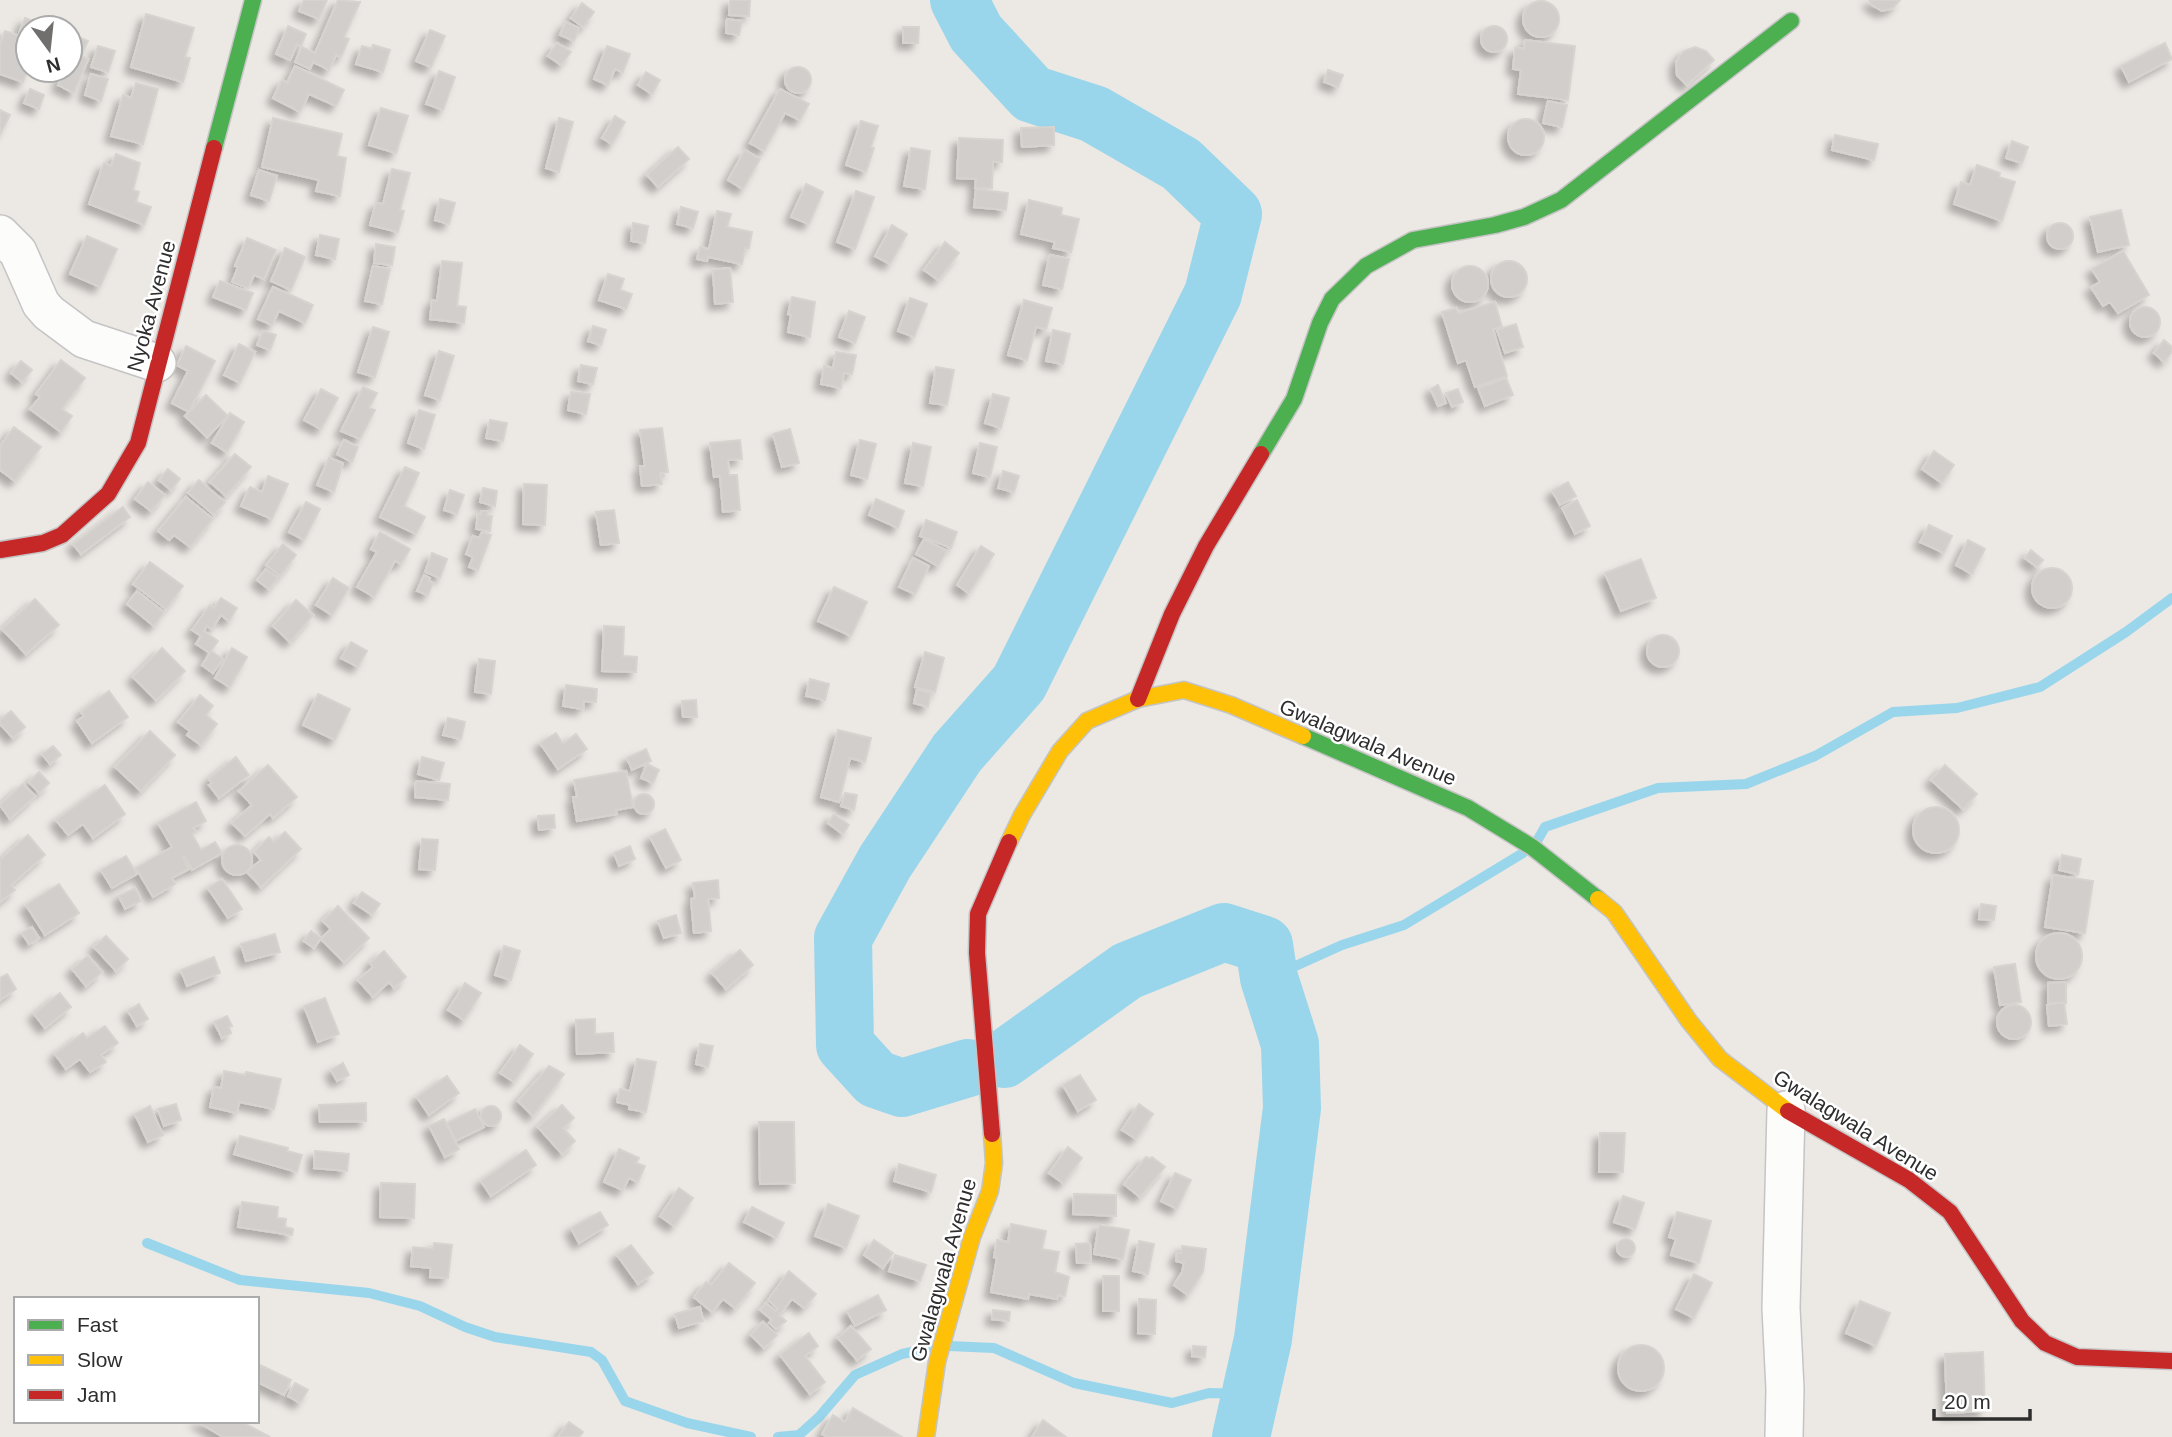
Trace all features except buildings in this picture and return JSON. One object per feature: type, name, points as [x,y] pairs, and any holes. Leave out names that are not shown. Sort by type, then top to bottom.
[{"type":"street","name":"Nyoka Avenue","points":[[0,550],[43,543],[62,535],[108,494],[138,443],[253,0]]},
{"type":"street","points":[[1138,699],[1172,614],[1206,546],[1294,399],[1320,323],[1332,299],[1366,266],[1413,240],[1495,225],[1524,217],[1561,200],[1791,21]]},
{"type":"street","points":[[0,234],[18,252],[41,304],[49,313],[84,339],[157,363]]},
{"type":"street","name":"Gwalagwala Avenue","points":[[926,1437],[937,1362],[972,1237],[990,1191],[994,1163],[977,953],[978,914],[1022,815],[1060,751],[1087,721],[1138,699],[1184,690],[1231,705],[1468,808],[1532,847],[1614,912],[1689,1021],[1720,1059],[1786,1110],[1909,1181],[1950,1212],[2022,1321],[2045,1343],[2077,1357],[2172,1361]]},
{"type":"street","points":[[1784,1437],[1785,1389],[1781,1308],[1786,1110]]},
{"type":"waterway","points":[[959,0],[976,33],[1032,94],[1094,114],[1181,164],[1233,214],[1213,294],[1019,683],[957,753],[885,862],[843,938],[845,1045],[876,1079],[902,1088],[968,1068]]},
{"type":"waterway","points":[[1537,841],[1545,827],[1658,788],[1746,784],[1815,756],[1893,712],[1957,708],[2040,687],[2126,632],[2172,598]]},
{"type":"waterway","points":[[1269,978],[1342,945],[1404,925],[1523,853]]},
{"type":"waterway","points":[[1004,1059],[1127,971],[1224,932],[1264,945],[1269,978],[1290,1044],[1292,1108],[1263,1339],[1241,1437]]},
{"type":"waterway","points":[[147,1243],[240,1280],[369,1293],[420,1306],[465,1327],[495,1337],[591,1352],[602,1360],[625,1401],[687,1423],[751,1437]]},
{"type":"waterway","points":[[949,1346],[994,1348],[1074,1383],[1172,1403],[1209,1393],[1251,1394]]},
{"type":"waterway","points":[[778,1437],[799,1435],[819,1417],[855,1375],[902,1354],[931,1348]]},
{"type":"traffic: fast","points":[[214,148],[253,0]]},
{"type":"traffic: fast","points":[[1261,454],[1294,399],[1320,323],[1332,299],[1366,266],[1413,240],[1495,225],[1524,217],[1561,200],[1791,21]]},
{"type":"traffic: fast","points":[[1303,736],[1468,808],[1532,847],[1598,899]]},
{"type":"traffic: slow","points":[[1009,842],[1060,751],[1087,721],[1138,699],[1184,690],[1231,705],[1303,736]]},
{"type":"traffic: slow","points":[[1598,899],[1614,912],[1689,1021],[1720,1059],[1788,1111]]},
{"type":"traffic: slow","points":[[926,1437],[937,1362],[972,1237],[990,1191],[994,1163],[992,1134]]},
{"type":"traffic: jam","points":[[0,550],[43,543],[62,535],[108,494],[138,443],[214,148]]},
{"type":"traffic: jam","points":[[1138,699],[1172,614],[1206,546],[1261,454]]},
{"type":"traffic: jam","points":[[992,1134],[977,953],[978,914],[1009,842]]},
{"type":"traffic: jam","points":[[1788,1111],[1909,1180],[1950,1212],[2022,1321],[2045,1343],[2077,1357],[2172,1361]]}]
